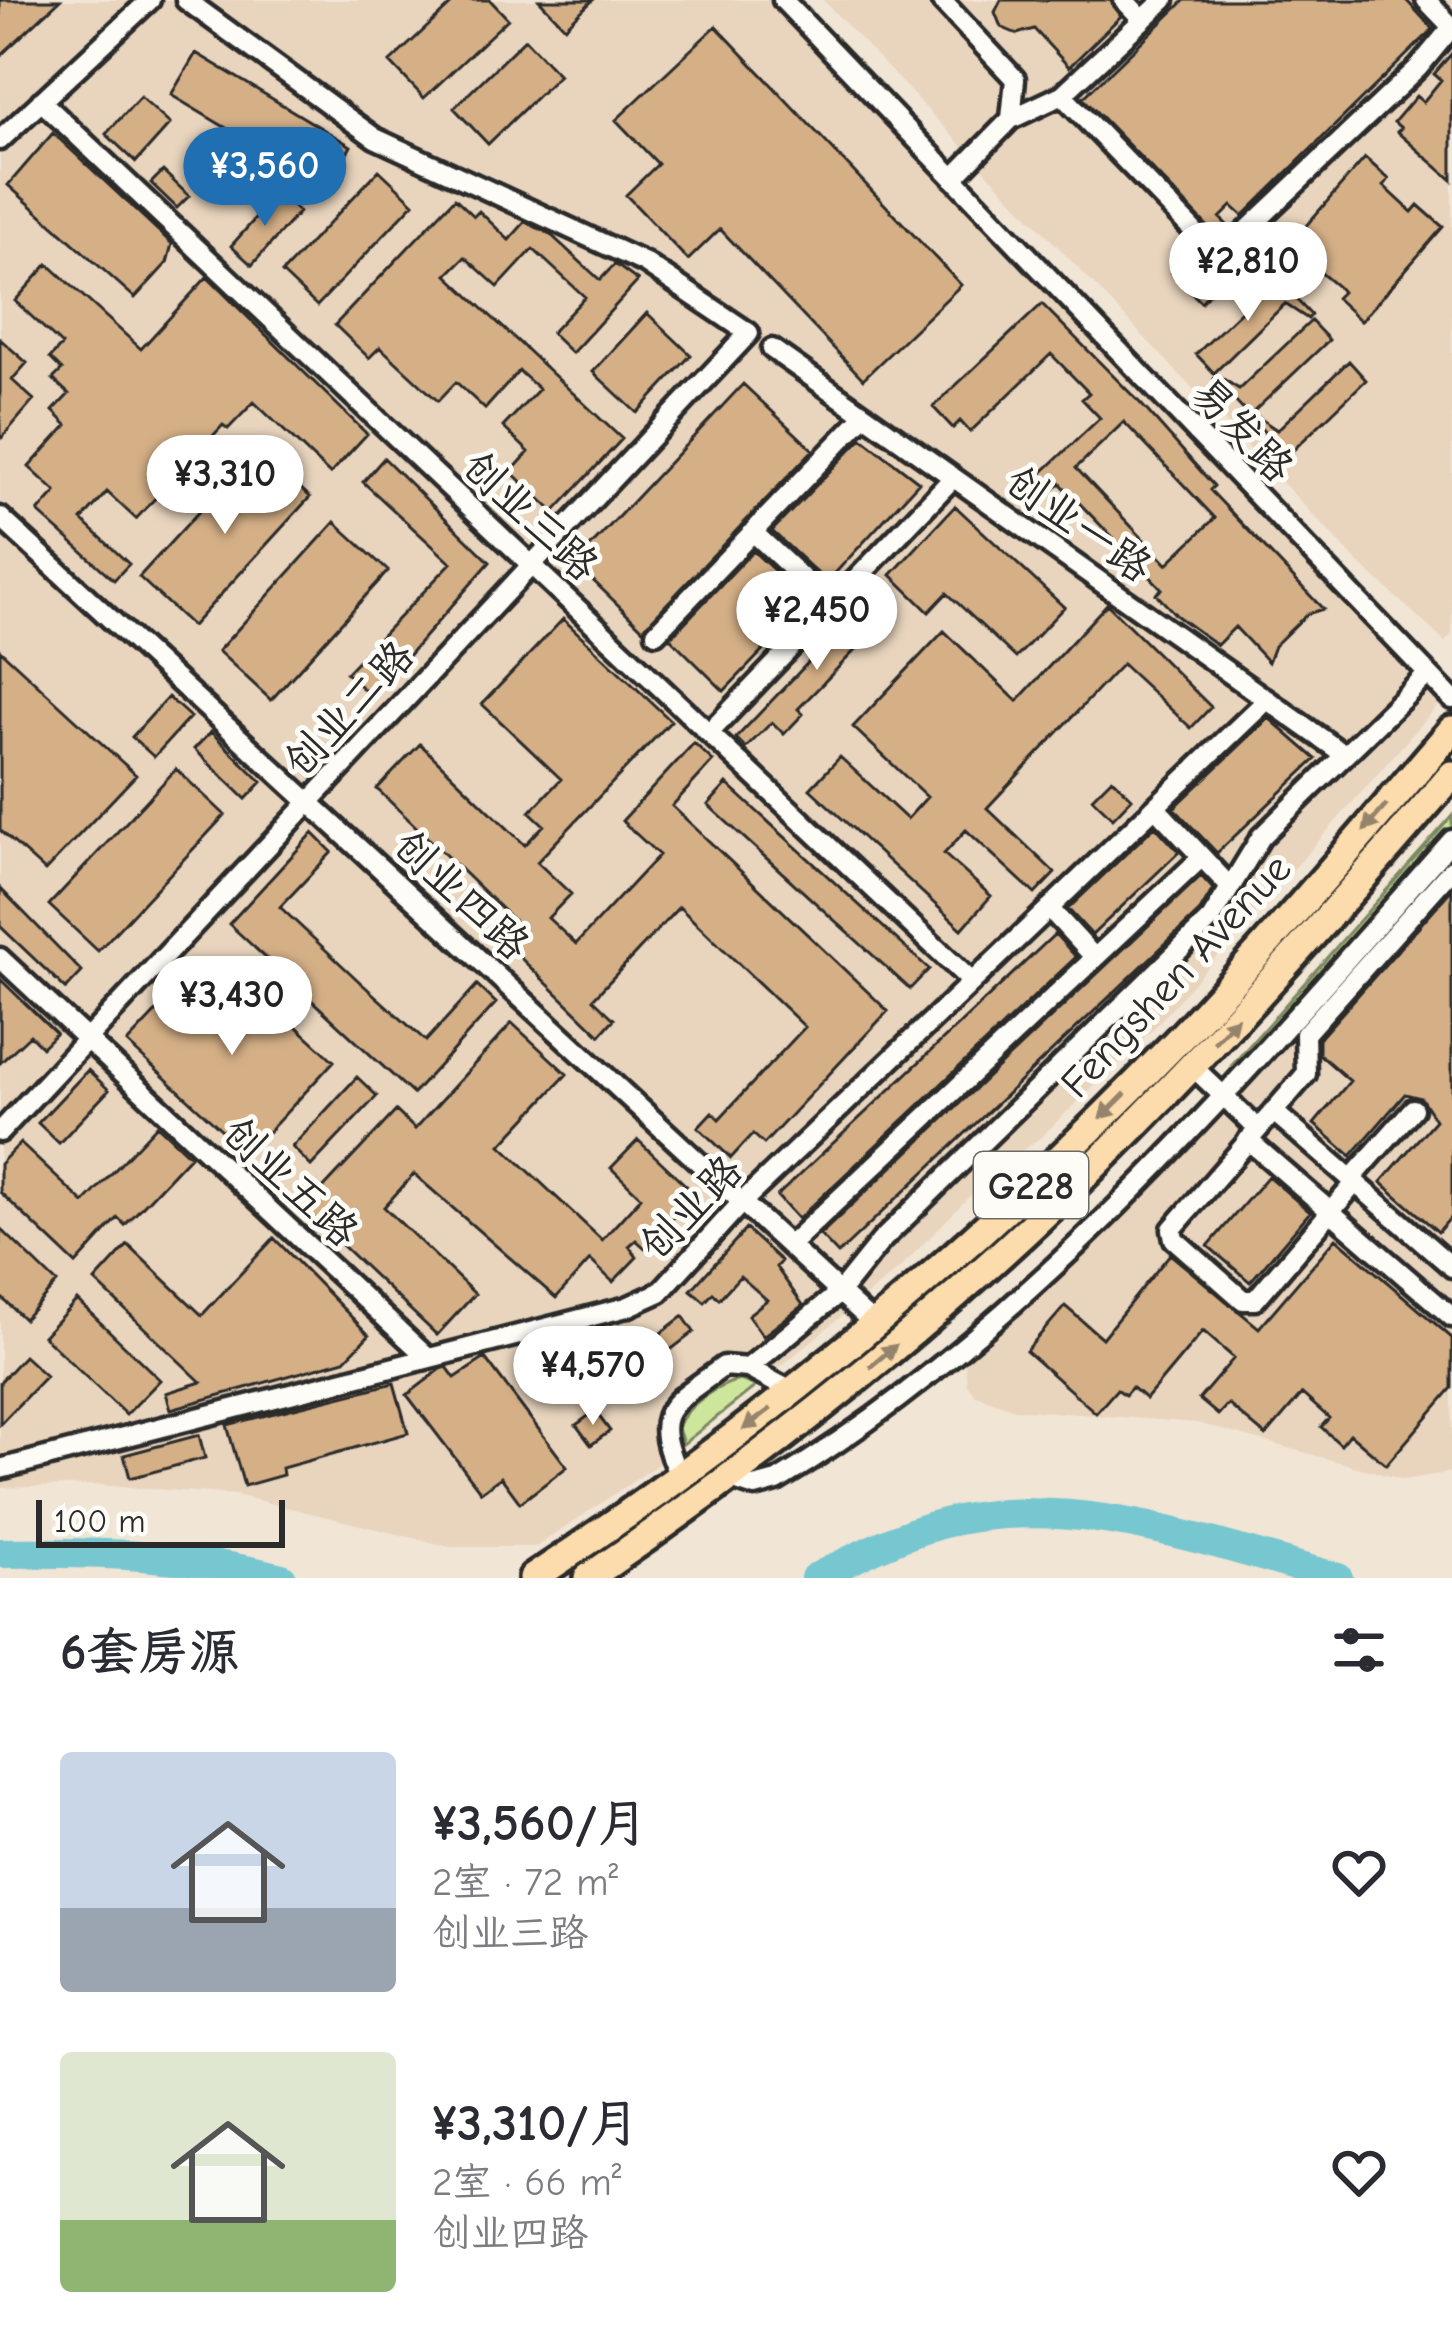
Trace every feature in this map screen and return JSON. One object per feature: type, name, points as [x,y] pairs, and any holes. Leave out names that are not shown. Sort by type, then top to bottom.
[{"type":"highway","name":"Fengshen Avenue","points":[[539,1574],[680,1478],[793,1392],[1017,1198],[1166,1053],[1452,730]]},
{"type":"highway","name":"Fengshen Avenue","points":[[588,1578],[728,1478],[976,1276],[1192,1066],[1452,775]]},
{"type":"street","points":[[0,140],[151,0]]},
{"type":"street","name":"创业二路","points":[[0,1132],[749,333],[645,263],[375,138],[186,0]]},
{"type":"street","points":[[940,0],[1015,79],[1011,119]]},
{"type":"street","points":[[1124,0],[1143,20]]},
{"type":"street","points":[[953,178],[1011,119],[1062,95],[1164,0]]},
{"type":"street","points":[[1062,95],[1219,257],[1418,68],[1452,27],[1426,0]]},
{"type":"street","name":"易发路","points":[[795,4],[953,178],[1452,699]]},
{"type":"street","name":"创业三路","points":[[41,101],[972,982]]},
{"type":"street","name":"创业一路","points":[[772,350],[1345,755]]},
{"type":"street","points":[[656,632],[865,416]]},
{"type":"street","points":[[709,733],[953,478]]},
{"type":"street","name":"创业四路","points":[[0,517],[875,1325]]},
{"type":"street","points":[[753,532],[831,605]]},
{"type":"street","points":[[748,1368],[840,1292],[881,1241],[1211,920],[1261,837],[1428,674]]},
{"type":"street","name":"创业路","points":[[0,1469],[643,1301],[660,1292],[742,1202],[1267,700]]},
{"type":"street","points":[[1155,807],[1230,887]]},
{"type":"street","points":[[728,1478],[755,1487],[777,1481],[953,1354],[1224,1097],[1452,840]]},
{"type":"street","points":[[790,1245],[1202,857]]},
{"type":"street","points":[[1413,1109],[1255,1300],[1244,1300],[1174,1239],[1172,1229],[1306,1073],[1305,1034],[1452,869]]},
{"type":"street","points":[[1049,908],[1095,958]]},
{"type":"street","name":"创业五路","points":[[0,958],[428,1358]]},
{"type":"street","points":[[1192,1066],[1330,1211],[1452,1317]]},
{"type":"street","points":[[1273,1111],[1452,1267]]},
{"type":"street","points":[[680,1478],[665,1445],[662,1427],[667,1407],[724,1366],[748,1368],[793,1392]]},
{"type":"shaded area","points":[[0,0],[769,0],[1440,703],[1152,1030],[1041,1137],[995,1170],[901,1267],[785,1363],[657,1465],[536,1547],[451,1547],[236,1495],[100,1485],[0,1488]]},
{"type":"shaded area","points":[[823,0],[1452,0],[1452,634],[1445,642],[1358,562]]},
{"type":"shaded area","points":[[1452,857],[1452,1472],[1404,1480],[1197,1423],[1014,1409],[976,1395],[967,1385],[965,1364],[1201,1138]]},
{"type":"green space","points":[[1452,816],[1452,828],[1244,1061],[1233,1064]]},
{"type":"green space","points":[[740,1380],[756,1386],[683,1444],[678,1428],[687,1412],[712,1392]]},
{"type":"building","points":[[0,0],[60,0],[0,56]]},
{"type":"building","points":[[456,0],[490,0],[508,19],[424,98],[390,62]]},
{"type":"building","points":[[539,0],[593,0],[565,27]]},
{"type":"building","points":[[1001,0],[1110,0],[1121,16],[1069,67],[1034,29],[1017,34],[1001,27],[995,12]]},
{"type":"building","points":[[1185,0],[1406,0],[1433,29],[1243,216],[1232,206],[1220,218],[1230,228],[1219,238],[1083,98]]},
{"type":"building","points":[[716,26],[961,285],[863,379],[720,229],[688,260],[626,195],[658,164],[616,120]]},
{"type":"building","points":[[525,39],[559,75],[488,144],[454,108]]},
{"type":"building","points":[[196,53],[351,146],[327,188],[171,95]]},
{"type":"building","points":[[1452,53],[1452,180],[1397,132],[1401,128],[1394,122],[1416,96],[1423,102],[1441,80],[1434,74]]},
{"type":"building","points":[[140,97],[170,124],[136,162],[106,134]]},
{"type":"building","points":[[53,133],[172,244],[167,263],[135,298],[8,185]]},
{"type":"building","points":[[1365,158],[1389,179],[1384,186],[1412,212],[1418,205],[1443,227],[1361,321],[1336,298],[1342,292],[1338,287],[1314,267],[1308,274],[1283,252]]},
{"type":"building","points":[[379,170],[414,203],[317,306],[282,273]]},
{"type":"building","points":[[163,171],[189,196],[177,208],[151,183]]},
{"type":"building","points":[[278,193],[299,212],[252,265],[231,246]]},
{"type":"building","points":[[455,198],[474,216],[479,211],[509,240],[525,222],[550,234],[600,280],[615,264],[638,281],[572,353],[551,333],[585,297],[533,249],[498,287],[465,257],[447,275],[622,439],[554,512],[511,472],[529,452],[503,427],[539,389],[519,371],[485,409],[456,382],[438,401],[380,347],[369,358],[335,325]]},
{"type":"building","points":[[1188,256],[1217,285],[1201,302],[1172,273]]},
{"type":"building","points":[[48,264],[141,349],[207,277],[367,434],[330,474],[254,402],[228,429],[223,425],[136,519],[107,492],[82,520],[129,564],[114,580],[38,512],[56,492],[29,467],[67,425],[53,411],[69,394],[53,379],[62,370],[50,358],[62,345],[15,301]]},
{"type":"building","points":[[1276,278],[1311,315],[1308,319],[1285,304],[1214,373],[1196,354]]},
{"type":"building","points":[[1042,304],[1142,405],[1214,486],[1210,490],[1323,609],[1307,614],[1274,646],[1268,662],[1235,627],[1217,645],[1177,616],[1156,594],[1162,589],[1060,483],[1044,499],[1030,484],[1100,418],[1082,399],[1089,393],[1051,354],[970,432],[960,421],[953,428],[933,407]],"holes":[[[1124,422],[1215,518],[1167,564],[1076,468]]]},
{"type":"building","points":[[647,313],[691,355],[637,413],[593,372]]},
{"type":"building","points":[[1311,321],[1329,340],[1249,416],[1214,379],[1217,375],[1239,389]]},
{"type":"building","points":[[0,339],[27,363],[12,380],[34,400],[0,440]]},
{"type":"building","points":[[1349,361],[1366,380],[1287,456],[1252,419],[1255,415],[1277,430]]},
{"type":"building","points":[[743,384],[813,450],[643,629],[575,563]]},
{"type":"building","points":[[862,438],[919,482],[827,582],[772,531]]},
{"type":"building","points":[[257,448],[310,497],[192,626],[139,577]]},
{"type":"building","points":[[384,458],[490,562],[372,697],[346,673],[451,563],[363,482]]},
{"type":"building","points":[[955,506],[1064,607],[1016,658],[947,593],[929,612],[891,575]]},
{"type":"building","points":[[335,522],[388,571],[271,700],[218,651]]},
{"type":"building","points":[[753,551],[809,603],[724,691],[670,638]]},
{"type":"building","points":[[868,600],[891,623],[873,642],[868,637],[798,709],[803,714],[784,734],[772,722],[746,748],[736,738]]},
{"type":"building","points":[[1107,604],[1211,707],[1191,728],[1122,664],[987,808],[1055,873],[1035,894],[966,830],[944,854],[991,896],[962,929],[810,789],[840,757],[907,819],[927,797],[853,727],[944,631],[1017,701]]},
{"type":"building","points":[[563,619],[671,721],[537,862],[571,894],[548,918],[576,944],[659,855],[622,821],[694,743],[713,761],[672,806],[888,1011],[764,1144],[753,1134],[731,1158],[698,1127],[712,1112],[719,1119],[805,1027],[679,907],[593,999],[614,1019],[600,1035],[499,937],[514,921],[377,789],[420,744],[525,845],[544,825],[530,812],[561,779],[482,704]]},
{"type":"building","points":[[0,650],[136,775],[45,871],[0,830]]},
{"type":"building","points":[[168,697],[190,717],[154,757],[132,737]]},
{"type":"building","points":[[1269,718],[1316,759],[1217,853],[1174,808]]},
{"type":"building","points":[[211,732],[262,782],[246,799],[194,749]]},
{"type":"building","points":[[176,769],[225,815],[98,951],[49,905]]},
{"type":"building","points":[[1112,778],[1132,798],[1113,818],[1092,798]]},
{"type":"building","points":[[727,784],[929,969],[910,989],[708,805]]},
{"type":"building","points":[[1155,826],[1179,852],[1092,935],[1068,909]]},
{"type":"building","points":[[313,833],[332,852],[280,907],[361,983],[426,1041],[477,985],[496,1003],[413,1094],[229,924]]},
{"type":"building","points":[[1201,876],[1213,889],[1200,911],[838,1254],[820,1235]]},
{"type":"building","points":[[0,888],[82,972],[66,989],[0,926]]},
{"type":"building","points":[[1452,889],[1452,1216],[1438,1232],[1381,1182],[1435,1120],[1421,1098],[1405,1094],[1351,1156],[1314,1124],[1350,1081],[1319,1054],[1319,1039]]},
{"type":"building","points":[[1055,934],[1076,957],[798,1219],[777,1196]]},
{"type":"building","points":[[191,975],[225,1008],[248,982],[334,1061],[248,1154],[127,1043]]},
{"type":"building","points":[[0,979],[56,1033],[42,1047],[30,1035],[0,1063]]},
{"type":"building","points":[[512,1023],[567,1074],[501,1145],[602,1240],[641,1197],[611,1168],[638,1140],[695,1194],[645,1248],[636,1240],[629,1246],[637,1257],[613,1282],[590,1260],[556,1298],[414,1174],[384,1207],[475,1294],[437,1335],[304,1209],[396,1111],[415,1129]]},
{"type":"building","points":[[88,1070],[109,1090],[59,1143],[38,1123]]},
{"type":"building","points":[[357,1077],[377,1096],[311,1166],[292,1147]]},
{"type":"building","points":[[157,1125],[190,1156],[125,1225],[118,1218],[76,1264],[0,1192],[0,1164],[20,1143],[84,1203]]},
{"type":"building","points":[[1268,1176],[1310,1212],[1250,1282],[1208,1246]]},
{"type":"building","points":[[0,1228],[57,1283],[24,1319],[0,1296]]},
{"type":"building","points":[[746,1229],[781,1261],[776,1267],[803,1305],[763,1336],[748,1315],[767,1300],[740,1276],[719,1299],[713,1293],[705,1302],[691,1290]]},
{"type":"building","points":[[274,1238],[369,1335],[345,1360],[171,1409],[166,1393],[201,1382],[95,1281],[128,1245],[202,1315]]},
{"type":"building","points":[[1336,1238],[1452,1338],[1452,1388],[1386,1465],[1350,1434],[1341,1445],[1321,1427],[1329,1418],[1302,1394],[1266,1436],[1228,1404],[1218,1415],[1199,1399],[1234,1358],[1203,1331],[1146,1399],[1132,1387],[1125,1395],[1117,1389],[1096,1413],[1026,1351],[1065,1306],[1102,1338],[1170,1254],[1259,1328]]},
{"type":"building","points":[[77,1300],[160,1380],[126,1415],[43,1336]]},
{"type":"building","points":[[683,1316],[694,1332],[647,1368],[635,1353]]},
{"type":"building","points":[[24,1356],[46,1376],[0,1424],[0,1382]]},
{"type":"building","points":[[485,1358],[567,1467],[520,1503],[501,1477],[481,1492],[407,1395],[441,1369],[447,1367],[455,1378]]},
{"type":"building","points":[[394,1383],[408,1433],[282,1468],[283,1475],[244,1486],[227,1425]]},
{"type":"building","points":[[595,1411],[610,1431],[591,1445],[576,1425]]},
{"type":"building","points":[[199,1435],[205,1458],[130,1478],[124,1455]]},
{"type":"waterway","points":[[815,1578],[933,1526],[1034,1513],[1086,1517],[1189,1536],[1338,1578]]},
{"type":"waterway","points":[[0,1553],[142,1556],[282,1578]]}]
